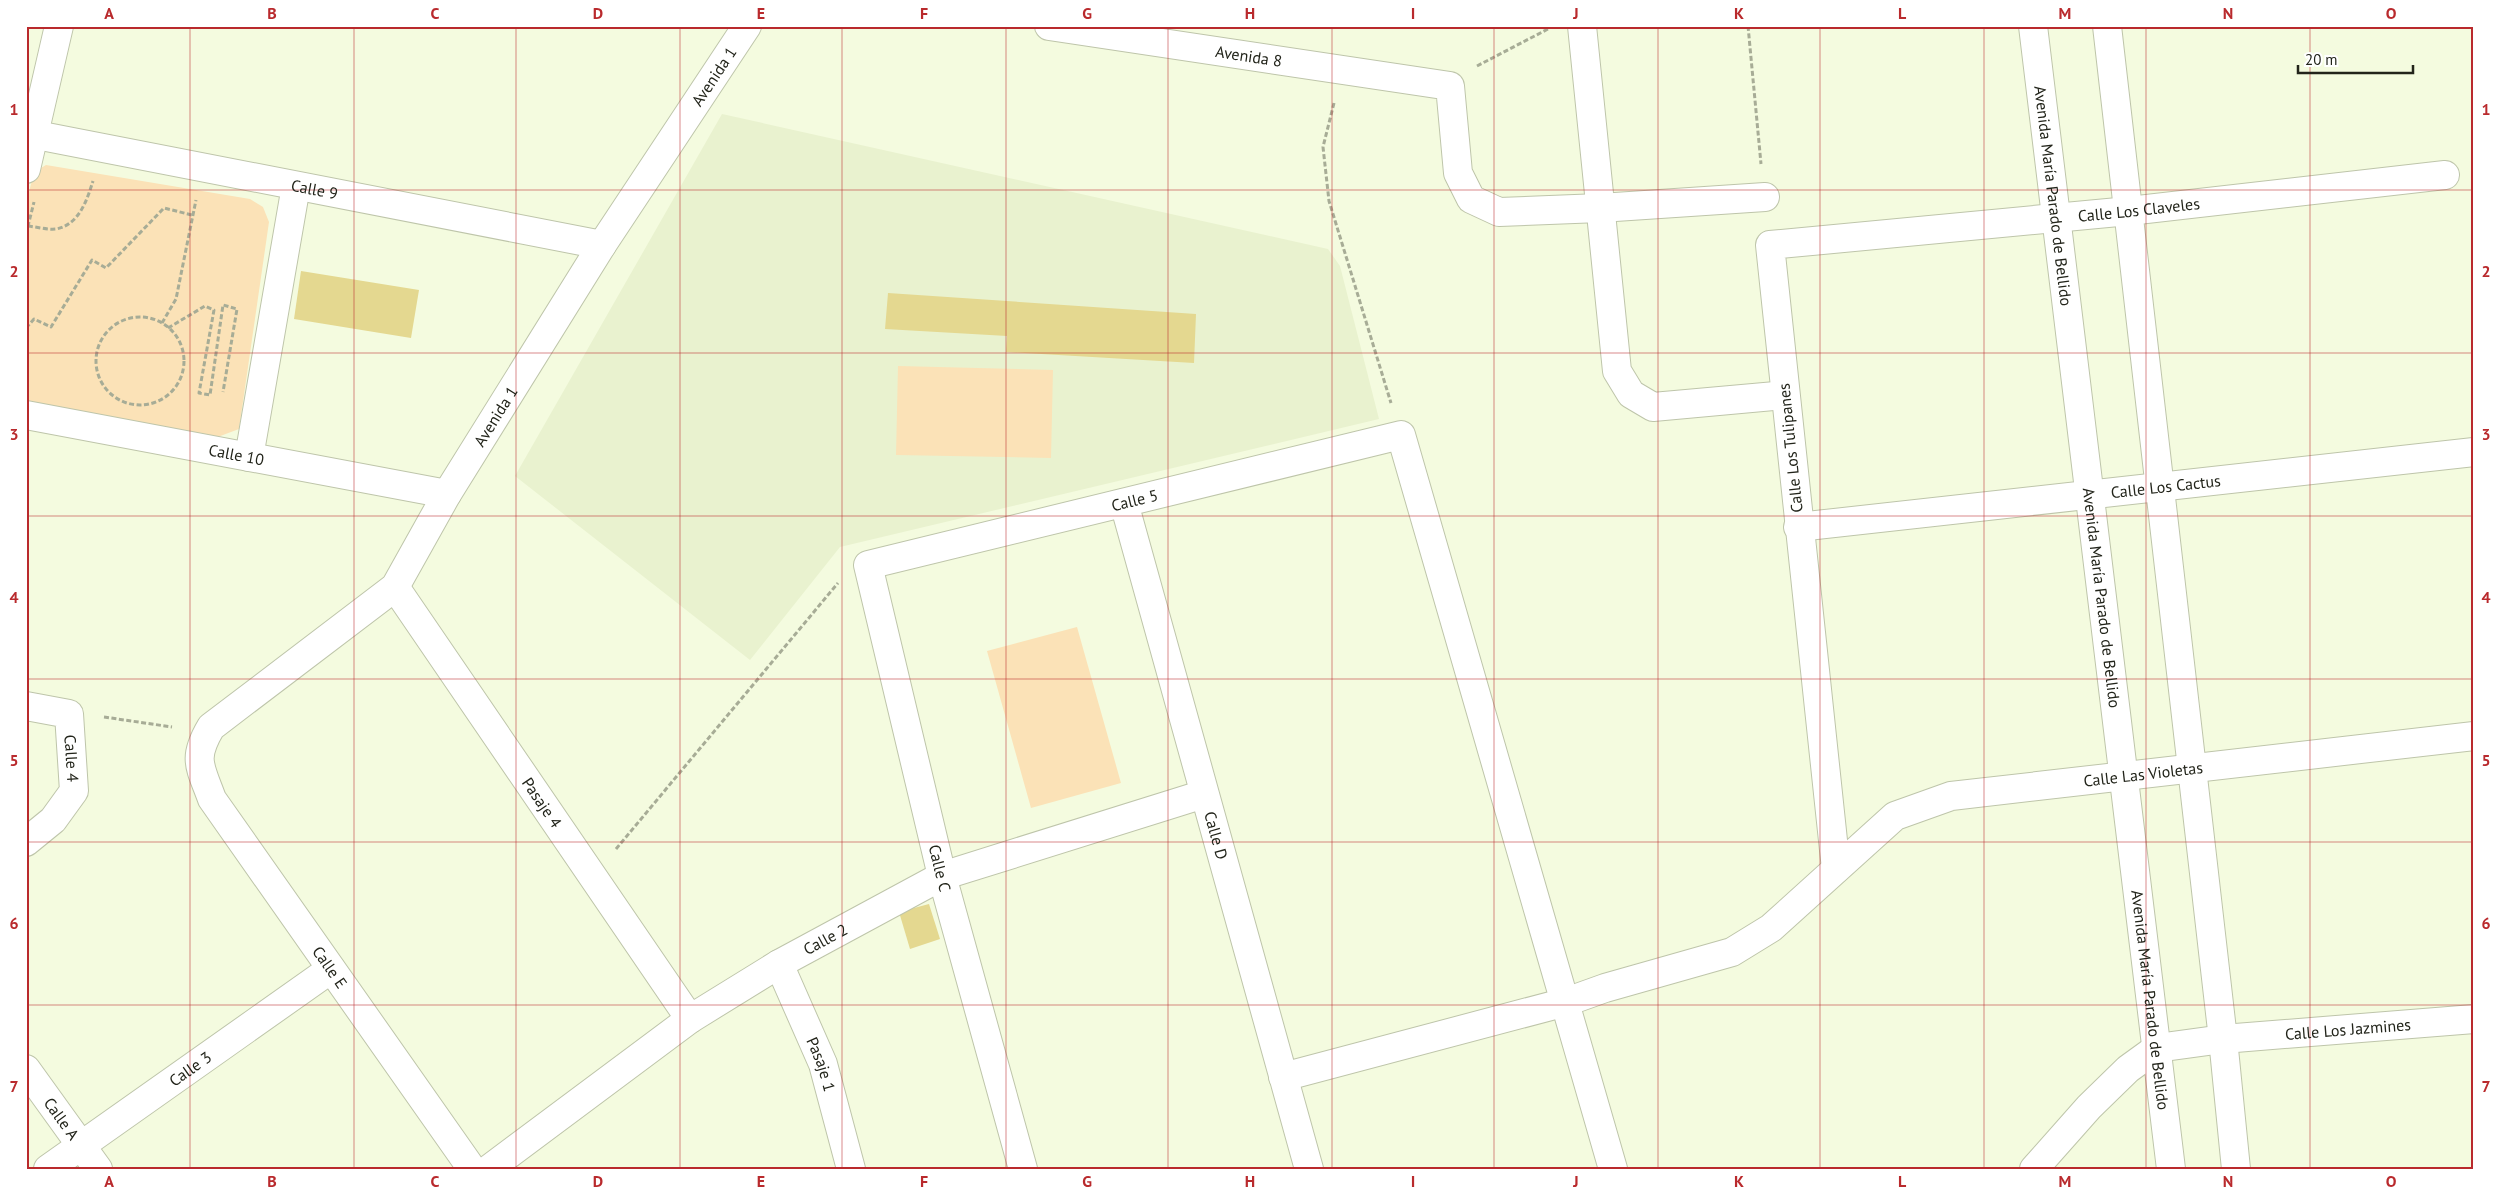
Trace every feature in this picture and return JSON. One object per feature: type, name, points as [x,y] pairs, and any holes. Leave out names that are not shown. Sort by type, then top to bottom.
[{"type":"street","points":[[26,169],[30,134],[59,26]]},
{"type":"street","name":"Avenida 1","points":[[201,749],[211,727],[395,588],[447,494],[602,244],[747,26]]},
{"type":"street","name":"Avenida 8","points":[[1049,26],[1183,36],[1341,72],[1450,86]]},
{"type":"street","points":[[1582,26],[1617,371],[1631,394],[1653,407],[1785,394]]},
{"type":"street","name":"Avenida María Parado de Bellido","points":[[2033,26],[2171,1169]]},
{"type":"street","points":[[2107,26],[2223,1039],[2236,1169]]},
{"type":"street","points":[[1450,86],[1458,173],[1471,199],[1500,212],[1600,208],[1765,197]]},
{"type":"street","name":"Calle 9","points":[[30,134],[602,244]]},
{"type":"street","name":"Calle Los Claveles","points":[[1770,245],[2129,211],[2445,175]]},
{"type":"street","points":[[249,457],[296,186]]},
{"type":"street","name":"Calle Los Tulipanes","points":[[1770,245],[1798,526],[1836,869]]},
{"type":"street","name":"Calle 10","points":[[26,415],[447,494]]},
{"type":"street","points":[[1401,435],[1613,1169]]},
{"type":"street","name":"Calle 5","points":[[868,565],[1401,435]]},
{"type":"street","name":"Calle Los Cactus","points":[[1798,526],[2474,452]]},
{"type":"street","name":"Calle D","points":[[1124,503],[1309,1169]]},
{"type":"street","name":"Calle C","points":[[868,565],[942,876],[1022,1169]]},
{"type":"street","name":"Pasaje 4","points":[[395,588],[594,876],[690,1019]]},
{"type":"street","points":[[26,706],[68,714]]},
{"type":"street","name":"Calle 4","points":[[26,842],[53,820],[74,791],[68,714]]},
{"type":"street","name":"Calle Las Violetas","points":[[1283,1077],[1566,1002],[1605,988],[1732,952],[1771,928],[1895,816],[1951,796],[2474,736]]},
{"type":"street","name":"Calle E","points":[[201,749],[212,799],[472,1169]]},
{"type":"street","name":"Calle 2","points":[[489,1169],[690,1019],[779,964],[942,876],[1204,794]]},
{"type":"street","name":"Pasaje 1","points":[[779,964],[823,1064],[851,1169]]},
{"type":"street","name":"Calle 3","points":[[48,1169],[331,970]]},
{"type":"street","name":"Calle Los Jazmines","points":[[2156,1048],[2223,1039],[2474,1019]]},
{"type":"street","points":[[2034,1169],[2089,1106],[2128,1069],[2156,1048]]},
{"type":"street","name":"Calle A","points":[[26,1068],[98,1169]]},
{"type":"path","points":[[1450,86],[1484,60],[1553,26]]},
{"type":"path","points":[[1748,26],[1765,197]]},
{"type":"path","points":[[1341,72],[1323,147],[1329,201],[1401,435]]},
{"type":"path","points":[[84,178],[102,181]]},
{"type":"path","points":[[28,226],[56,229],[68,223],[86,205],[93,180]]},
{"type":"path","points":[[162,323],[176,299],[196,195]]},
{"type":"path","points":[[26,234],[35,198]]},
{"type":"path","points":[[26,328],[34,319],[51,327],[92,260],[106,268],[164,208],[192,215]]},
{"type":"path","points":[[168,328],[205,306],[214,310],[199,393],[210,395],[223,305],[237,309],[222,400]]},
{"type":"path","points":[[133,318],[148,318],[162,323],[168,328],[181,345],[184,356],[181,378],[167,396],[147,405],[136,405],[115,397],[104,387],[97,374],[96,359],[99,344],[113,327],[133,318]]},
{"type":"path","points":[[594,876],[845,575],[868,565]]},
{"type":"path","points":[[68,714],[174,728],[201,749]]},
{"type":"shaded area","points":[[722,114],[1328,249],[1340,266],[1379,419],[840,547],[750,660],[515,476]]},
{"type":"shaded area","points":[[46,165],[250,199],[263,207],[269,222],[239,429],[215,438],[26,404],[26,204],[34,172]]},
{"type":"shaded area","points":[[898,366],[1053,370],[1051,458],[896,455]]},
{"type":"shaded area","points":[[1077,627],[1121,783],[1031,808],[987,651]]},
{"type":"building","points":[[301,271],[419,290],[411,338],[294,319]]},
{"type":"building","points":[[888,293],[1196,314],[1194,363],[1006,352],[1007,336],[885,329]]},
{"type":"building","points":[[929,904],[940,939],[910,949],[899,912]]}]
